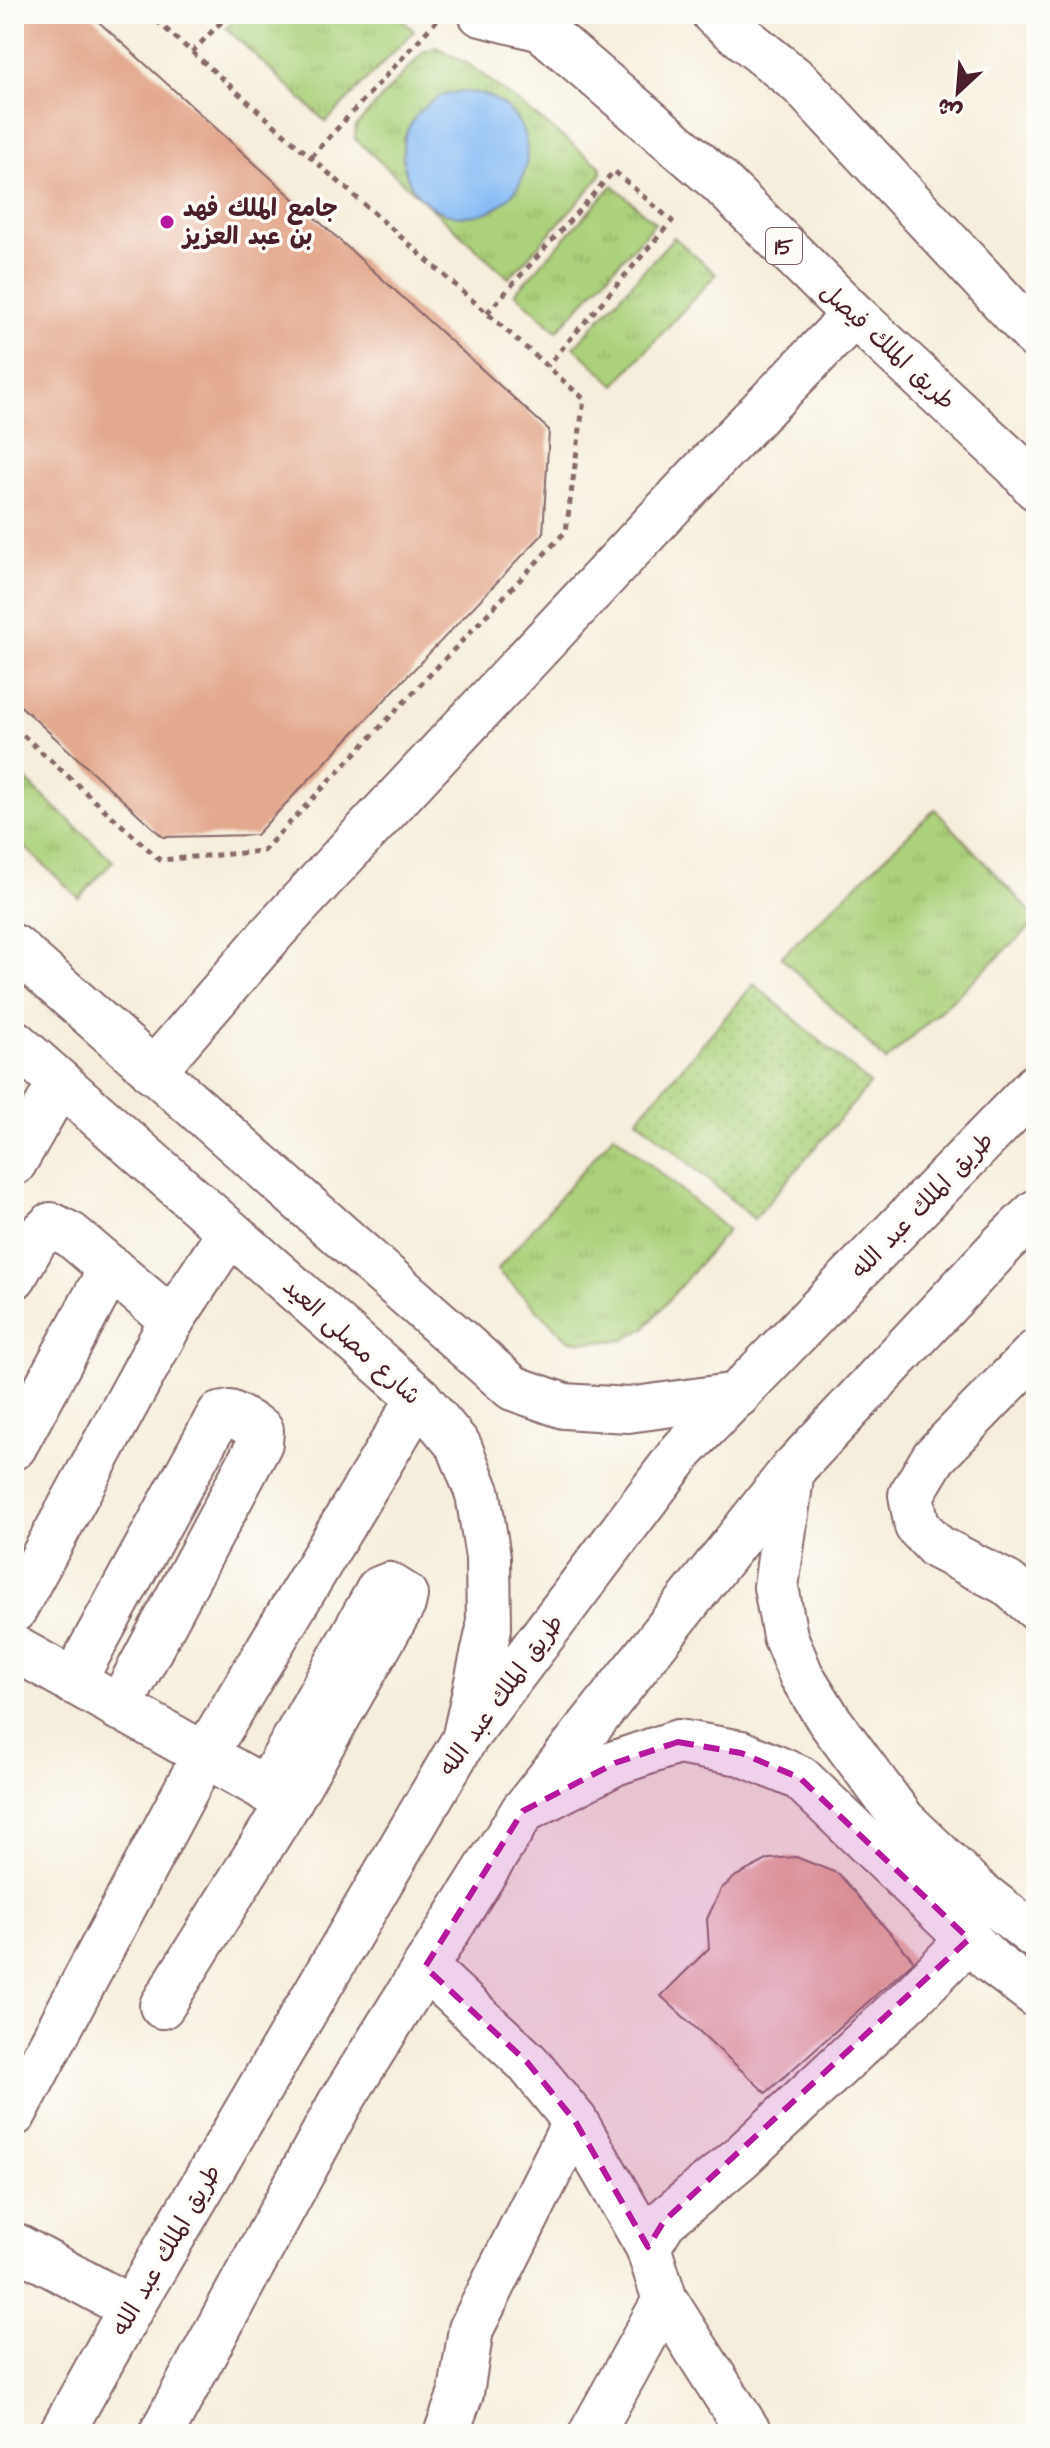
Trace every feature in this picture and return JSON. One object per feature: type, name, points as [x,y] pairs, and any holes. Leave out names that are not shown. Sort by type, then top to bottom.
[{"type":"main road","points":[[481,14],[533,21]]},
{"type":"main road","points":[[714,14],[801,84],[1036,337]]},
{"type":"main road","name":"طريق الملك فيصل","points":[[533,21],[719,181],[854,315],[1016,465],[1036,488]]},
{"type":"main road","points":[[153,1071],[326,874],[721,452],[854,315]]},
{"type":"main road","points":[[14,947],[513,1388],[564,1406],[628,1410],[738,1395]]},
{"type":"main road","name":"شارع مصلى العيد","points":[[14,1042],[419,1398],[459,1446],[478,1494],[488,1557],[489,1628],[464,1740]]},
{"type":"main road","points":[[14,1163],[60,1083]]},
{"type":"main road","name":"طريق الملك عبد الله","points":[[61,2434],[131,2308],[464,1740],[683,1450],[1036,1086]]},
{"type":"main road","points":[[161,2434],[340,2103],[523,1811],[792,1470],[1036,1212]]},
{"type":"main road","points":[[14,1277],[35,1240],[51,1225],[71,1235],[172,1320]]},
{"type":"main road","points":[[14,1610],[26,1560],[172,1320],[230,1232]]},
{"type":"main road","points":[[14,1447],[111,1268]]},
{"type":"main road","points":[[359,1346],[389,1363],[414,1361],[430,1341],[430,1328],[427,1316],[412,1299]]},
{"type":"main road","points":[[1036,1352],[934,1457],[911,1495],[917,1526],[937,1547],[1007,1583],[1036,1608]]},
{"type":"main road","points":[[14,2114],[204,1756],[419,1398]]},
{"type":"main road","points":[[73,1682],[219,1415],[230,1413],[261,1430],[260,1443],[119,1708]]},
{"type":"main road","points":[[792,1470],[776,1587],[785,1636],[801,1675],[829,1720],[903,1820],[976,1890],[1036,1937]]},
{"type":"main road","points":[[14,1648],[278,1796],[162,2006]]},
{"type":"main road","points":[[523,1811],[615,1763],[678,1742],[741,1753],[800,1778],[992,1962],[1036,1995]]},
{"type":"main road","points":[[648,2247],[664,2221],[740,2158],[969,1939]]},
{"type":"main road","points":[[425,1967],[527,2062],[575,2121],[648,2247],[665,2300],[750,2434]]},
{"type":"main road","points":[[446,2434],[461,2393],[471,2329],[575,2121]]},
{"type":"main road","points":[[14,2245],[131,2308]]},
{"type":"main road","points":[[591,2434],[665,2300]]},
{"type":"path","points":[[14,727],[160,860],[263,851],[566,531],[584,399],[149,14]]},
{"type":"path","points":[[192,52],[229,14]]},
{"type":"path","points":[[311,157],[442,14]]},
{"type":"path","points":[[487,313],[614,171],[672,221],[547,366]]},
{"type":"highlighted area","points":[[678,1742],[741,1753],[800,1778],[969,1939],[664,2221],[648,2247],[575,2121],[527,2062],[425,1967],[523,1811],[615,1763]]},
{"type":"green space","points":[[241,14],[397,15],[414,31],[326,122],[226,28]]},
{"type":"green space","points":[[436,47],[470,65],[600,166],[602,173],[595,183],[509,278],[355,139],[356,126],[423,52]],"holes":[[[482,94],[501,103],[516,118],[403,141],[417,116],[433,104]]]},
{"type":"green space","points":[[613,185],[655,223],[557,331],[515,293]]},
{"type":"green space","points":[[674,237],[716,274],[615,385],[574,347]]},
{"type":"green space","points":[[14,769],[113,861],[79,898],[14,837]]},
{"type":"green space","points":[[935,809],[1036,918],[1036,922],[886,1061],[781,957]]},
{"type":"green space","points":[[754,984],[870,1084],[754,1219],[637,1119]]},
{"type":"green space","points":[[614,1134],[728,1230],[645,1328],[624,1340],[568,1340],[497,1270]]},
{"type":"water","points":[[465,92],[489,97],[509,110],[522,130],[527,154],[522,178],[509,198],[489,211],[465,216],[441,211],[421,198],[408,178],[403,154],[408,130],[421,110],[441,97]]},
{"type":"building","name":"جامع الملك فهد بن عبد العزيز","points":[[14,14],[90,14],[549,430],[543,534],[256,835],[163,837],[14,700]]},
{"type":"building","points":[[796,1857],[839,1874],[914,1961],[766,2093],[661,1996],[709,1948],[707,1919],[721,1889],[736,1876],[769,1859]]},
{"type":"place","name":"جامع الملك فهد بن عبد العزيز","points":[[167,222]]}]
